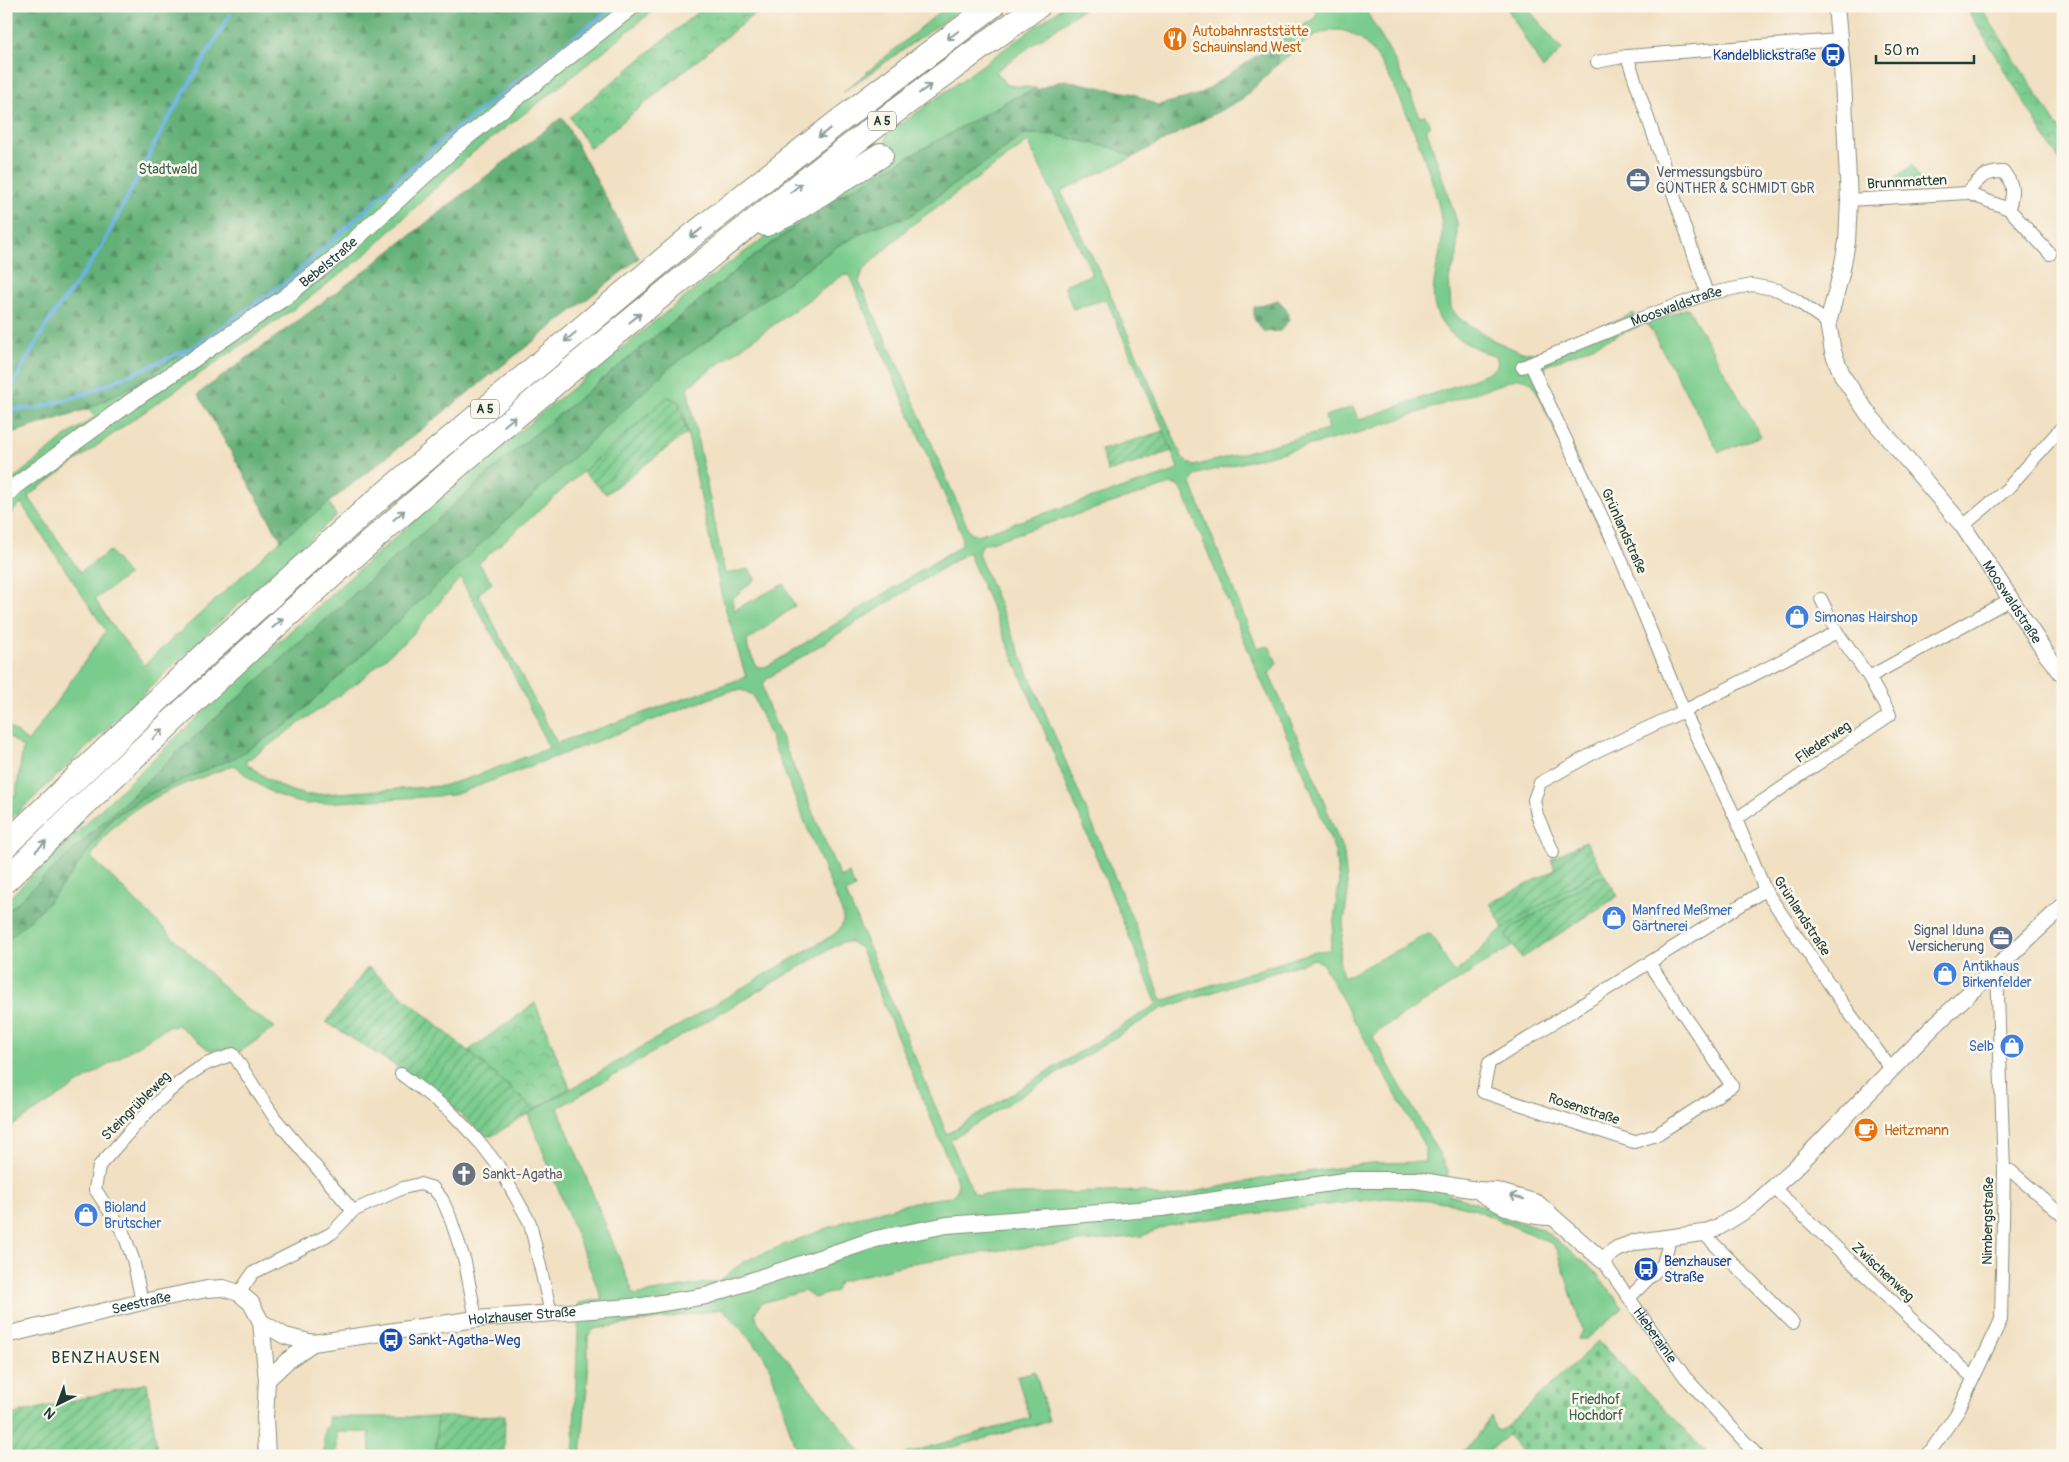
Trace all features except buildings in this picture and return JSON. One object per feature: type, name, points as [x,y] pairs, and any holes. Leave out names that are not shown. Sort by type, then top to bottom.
[{"type":"highway","name":"A 5","points":[[6,845],[197,663],[369,507],[692,236],[838,122],[992,6]]},
{"type":"highway","name":"A 5","points":[[6,880],[220,675],[381,531],[558,380],[852,142],[1038,6]]},
{"type":"highway","points":[[730,240],[788,214],[881,154]]},
{"type":"street","name":"Bebelstraße","points":[[6,495],[132,401],[285,297],[338,255],[463,140],[633,6]]},
{"type":"street","name":"Mooswaldstraße","points":[[1836,6],[1849,200],[1847,242],[1839,286],[1828,323],[1833,352],[1843,377],[1869,415],[1963,526],[2047,655],[2063,675]]},
{"type":"street","points":[[1598,62],[1627,56],[1839,40]]},
{"type":"street","points":[[1627,56],[1707,294]]},
{"type":"street","name":"Brunnmatten","points":[[1967,193],[1980,179],[1990,172],[2003,172],[2010,180],[2014,192],[2009,210]]},
{"type":"street","name":"Brunnmatten","points":[[1849,200],[1967,193],[2009,210],[2050,254]]},
{"type":"street","name":"Mooswaldstraße","points":[[1527,366],[1636,320],[1707,294],[1752,285],[1778,290],[1796,300],[1828,323]]},
{"type":"street","name":"Grünlandstraße","points":[[1527,366],[1616,548],[1684,711],[1736,819],[1765,890],[1850,1014],[1892,1070]]},
{"type":"street","points":[[1963,526],[1985,510],[2008,488],[2063,426]]},
{"type":"street","name":"Fliederweg","points":[[1736,819],[1890,715],[1869,677],[1836,632],[1821,599]]},
{"type":"street","points":[[1869,677],[2011,599]]},
{"type":"street","points":[[1553,852],[1537,815],[1534,800],[1540,783],[1599,750],[1684,711],[1836,632]]},
{"type":"street","name":"Rosenstraße","points":[[1650,964],[1732,1086],[1656,1135],[1634,1142],[1483,1092],[1489,1063],[1650,964],[1765,890]]},
{"type":"street","points":[[1602,1260],[1617,1248],[1636,1242],[1703,1234],[1735,1218],[1774,1188],[1936,1025],[2063,906]]},
{"type":"street","name":"Nimbergstraße","points":[[1927,1456],[1957,1413],[1972,1377],[2001,1320],[2004,1171],[1997,968]]},
{"type":"street","name":"Steingrübleweg","points":[[142,1302],[133,1259],[123,1232],[95,1188],[95,1178],[99,1166],[156,1103],[203,1066],[218,1062],[233,1054],[274,1117],[353,1211]]},
{"type":"street","points":[[401,1074],[450,1111],[482,1145],[499,1167],[530,1223],[551,1313]]},
{"type":"street","points":[[2004,1171],[2011,1172],[2063,1216]]},
{"type":"street","name":"Holzhauser Straße","points":[[267,1380],[288,1360],[313,1343],[476,1319],[643,1306],[706,1296],[876,1239],[947,1225],[1162,1208],[1351,1180],[1382,1179]]},
{"type":"street","name":"Hieberainle","points":[[1382,1179],[1416,1180],[1477,1190],[1496,1190],[1537,1203],[1551,1217],[1584,1242],[1602,1260],[1630,1297],[1684,1377],[1758,1456]]},
{"type":"street","points":[[267,1456],[265,1418],[267,1380],[261,1322],[251,1303],[239,1293],[253,1273],[332,1233],[353,1211],[403,1188],[420,1184],[433,1188],[442,1199],[457,1234],[476,1319]]},
{"type":"street","name":"Zwischenweg","points":[[1774,1188],[1972,1377]]},
{"type":"street","points":[[1703,1234],[1793,1323]]},
{"type":"street","points":[[1630,1297],[1663,1264],[1670,1238]]},
{"type":"street","name":"Seestraße","points":[[6,1335],[142,1302],[207,1289],[223,1288],[239,1293]]},
{"type":"street","points":[[261,1322],[285,1336],[313,1343]]},
{"type":"green space","name":"Stadtwald","points":[[6,6],[614,6],[446,137],[280,289],[131,387],[87,409],[6,435]]},
{"type":"green space","points":[[614,6],[659,6],[554,91],[471,154],[364,256],[305,301],[124,426],[28,496],[80,572],[110,551],[128,575],[95,599],[111,624],[144,665],[281,540],[329,502],[336,516],[249,594],[6,824],[6,803],[16,793],[23,748],[6,734],[6,724],[28,742],[106,631],[21,503],[6,519],[6,485],[66,436],[95,417],[87,409],[131,387],[280,289],[446,137]]},
{"type":"green space","points":[[705,6],[764,6],[590,148],[570,117]]},
{"type":"green space","points":[[947,6],[965,6],[843,92]]},
{"type":"green space","points":[[1064,6],[1087,6],[996,71],[1006,85],[1037,88],[1011,99],[834,199],[750,259],[512,453],[189,742],[6,913],[6,901],[145,767],[287,634],[432,505],[506,442],[715,274],[790,220],[884,160],[887,134]]},
{"type":"green space","points":[[1317,6],[1363,6],[1393,57],[1420,116],[1425,115],[1430,126],[1426,128],[1457,222],[1457,257],[1449,279],[1451,308],[1460,319],[1495,341],[1518,351],[1540,354],[1634,313],[1639,326],[1546,366],[1543,376],[1634,601],[1533,384],[1527,380],[1518,378],[1365,431],[1198,474],[1191,484],[1257,648],[1269,646],[1277,663],[1269,674],[1307,758],[1344,854],[1348,892],[1339,959],[1343,978],[1430,933],[1454,973],[1513,920],[1601,868],[1606,877],[1597,878],[1513,927],[1506,936],[1514,945],[1378,1031],[1373,1037],[1448,1170],[1446,1194],[1474,1202],[1507,1219],[1542,1229],[1594,1270],[1623,1308],[1587,1339],[1578,1339],[1582,1330],[1558,1251],[1553,1244],[1474,1209],[1447,1202],[1385,1198],[1187,1222],[1167,1226],[1142,1236],[1001,1250],[911,1263],[839,1282],[836,1291],[814,1298],[804,1291],[761,1303],[755,1313],[758,1323],[864,1456],[848,1456],[844,1450],[798,1456],[770,1367],[762,1353],[723,1309],[594,1329],[588,1336],[588,1375],[581,1456],[573,1456],[579,1303],[602,1299],[528,1114],[832,935],[839,929],[843,921],[843,915],[753,695],[742,690],[730,691],[454,795],[306,804],[295,802],[267,790],[234,765],[153,798],[119,822],[104,838],[91,857],[245,1008],[275,1027],[240,1052],[229,1049],[209,1050],[178,1025],[173,1027],[170,1025],[6,1130],[6,941],[44,907],[70,876],[113,817],[148,795],[236,757],[288,724],[669,368],[839,245],[879,225],[908,217],[1025,134],[1055,135],[1113,148],[1133,157],[1061,191],[1106,285],[1183,459],[1194,466],[1328,430],[1325,416],[1353,407],[1359,420],[1477,378],[1496,368],[1498,362],[1496,357],[1471,346],[1455,336],[1442,324],[1438,316],[1433,294],[1442,238],[1440,210],[1427,165],[1417,139],[1397,92],[1377,57],[1365,43],[1355,36],[1338,30],[1321,33],[1313,37],[1277,65],[1277,42],[1316,17]],"holes":[[[1028,142],[1091,271],[1091,275],[1064,285],[1073,309],[1103,300],[1107,301],[1164,431],[1178,468],[1173,472],[977,535],[969,531],[902,374],[859,282],[863,270],[909,227]],[[843,275],[849,275],[961,533],[962,545],[765,667],[757,667],[748,649],[747,641],[795,606],[784,584],[734,610],[732,599],[755,579],[749,569],[725,574],[687,387]],[[668,397],[678,401],[682,408],[722,597],[746,677],[557,743],[478,594],[492,583],[479,563]],[[1171,484],[1178,486],[1182,490],[1259,676],[1305,775],[1335,851],[1339,883],[1330,950],[1316,951],[1162,1001],[1137,930],[978,554],[982,545]],[[968,552],[1157,1004],[947,1134],[846,893],[855,888],[849,873],[840,877],[766,701],[763,684],[768,678]],[[460,578],[506,659],[549,748],[472,777],[442,786],[309,795],[283,787],[245,762],[358,682],[412,635]],[[842,942],[851,942],[861,949],[958,1184],[956,1192],[950,1197],[914,1202],[849,1220],[745,1261],[719,1281],[634,1295],[558,1108]],[[1315,959],[1322,963],[1425,1147],[1425,1162],[1370,1163],[1265,1178],[1163,1198],[1143,1191],[979,1195],[973,1192],[950,1140],[1161,1009]]]},
{"type":"green space","points":[[1506,6],[1526,6],[1562,50],[1543,69]]},
{"type":"green space","points":[[1965,6],[1980,6],[2060,130],[2063,139],[2063,166]]},
{"type":"green space","points":[[1277,42],[1277,65],[1244,98],[1133,157],[1113,148],[1055,135],[1025,134],[908,217],[879,225],[839,245],[669,368],[288,724],[236,757],[148,795],[113,817],[70,876],[44,907],[6,941],[6,913],[189,742],[512,453],[750,259],[834,199],[1011,99],[1064,80],[1134,94],[1157,105],[1200,94]]},
{"type":"green space","points":[[562,117],[639,258],[281,540],[198,394],[353,280]]},
{"type":"green space","points":[[1912,165],[1922,186],[1883,187]]},
{"type":"green space","points":[[1278,300],[1286,308],[1289,320],[1280,331],[1264,332],[1254,319],[1254,307]]},
{"type":"green space","points":[[1688,308],[1761,436],[1719,452],[1647,323]]},
{"type":"green space","points":[[668,397],[678,401],[687,433],[606,494],[583,472]]},
{"type":"green space","points":[[1164,431],[1172,451],[1108,472],[1101,450]]},
{"type":"green space","points":[[1586,841],[1601,868],[1503,928],[1490,903],[1555,870],[1551,859]]},
{"type":"green space","points":[[1606,877],[1618,896],[1522,958],[1506,936],[1513,927],[1597,878]]},
{"type":"green space","points":[[368,967],[468,1051],[534,1110],[492,1136],[485,1136],[428,1086],[326,1022]]},
{"type":"green space","points":[[535,1003],[570,1088],[534,1110],[468,1051]]},
{"type":"green space","name":"Friedhof Hochdorf","points":[[1598,1341],[1710,1456],[1526,1456],[1507,1435],[1511,1432],[1506,1427]]},
{"type":"green space","points":[[1035,1371],[1049,1421],[920,1456],[898,1456],[1030,1418],[1017,1376]]},
{"type":"green space","points":[[147,1383],[158,1456],[6,1456],[6,1416]]},
{"type":"green space","points":[[505,1415],[504,1455],[511,1456],[436,1456],[437,1417]]},
{"type":"green space","points":[[1491,1416],[1495,1428],[1501,1430],[1506,1427],[1511,1432],[1483,1456],[1458,1456],[1476,1439]]},
{"type":"green space","points":[[328,1417],[437,1417],[436,1456],[370,1456],[369,1432],[337,1432],[337,1456],[324,1456],[324,1428],[329,1427]]},
{"type":"waterway","points":[[6,410],[38,408],[85,394],[194,347],[289,280],[446,137],[614,6]]},
{"type":"waterway","points":[[6,396],[49,321],[100,250],[163,128],[230,15]]},
{"type":"place","name":"Autobahnraststätte Schauinsland West","points":[[1175,39]]},
{"type":"place","name":"Kandelblickstraße","points":[[1833,55]]},
{"type":"place","name":"Vermessungsbüro GÜNTHER & SCHMIDT GbR","points":[[1638,180]]},
{"type":"place","name":"Simonas Hairshop","points":[[1797,617]]},
{"type":"place","name":"Manfred Meßmer Gärtnerei","points":[[1614,918]]},
{"type":"place","name":"Signal Iduna Versicherung","points":[[2001,938]]},
{"type":"place","name":"Antikhaus Birkenfelder","points":[[1945,974]]},
{"type":"place","name":"Selb","points":[[2012,1046]]},
{"type":"place","name":"Heitzmann","points":[[1866,1130]]},
{"type":"place","name":"Sankt-Agatha","points":[[464,1174]]},
{"type":"place","name":"Bioland Brutscher","points":[[86,1215]]},
{"type":"place","name":"Benzhauser Straße","points":[[1646,1269]]},
{"type":"place","name":"Sankt-Agatha-Weg","points":[[391,1340]]},
{"type":"district","name":"BENZHAUSEN","points":[[106,1358]]}]
